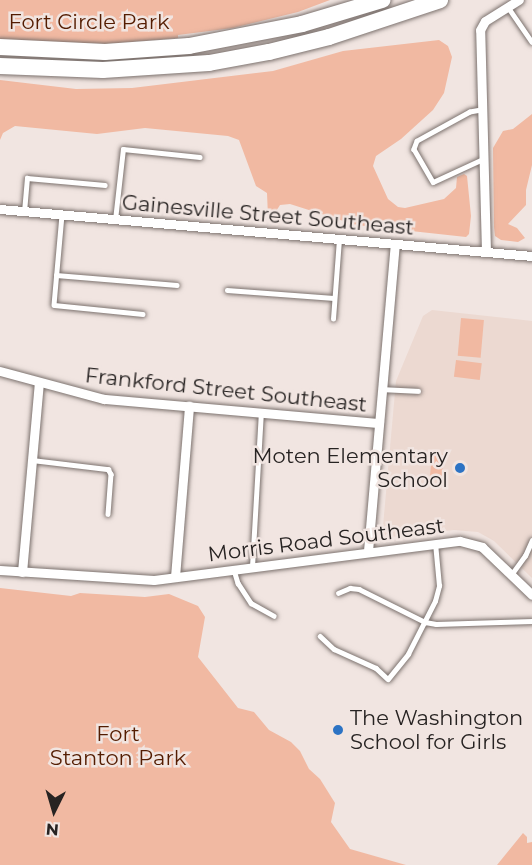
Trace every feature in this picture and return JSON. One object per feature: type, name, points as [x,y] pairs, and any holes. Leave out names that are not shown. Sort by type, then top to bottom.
[{"type":"highway","points":[[0,47],[105,52],[189,46],[302,24],[382,0]]},
{"type":"highway","points":[[0,66],[104,70],[209,63],[318,40],[440,0]]},
{"type":"street","points":[[486,252],[480,30],[485,21],[519,0]]},
{"type":"street","name":"Gainesville Street Southeast","points":[[0,209],[532,256]]},
{"type":"street","points":[[368,551],[395,244]]},
{"type":"street","name":"Frankford Street Southeast","points":[[0,371],[104,399],[379,423]]},
{"type":"street","points":[[22,572],[39,383]]},
{"type":"street","points":[[176,577],[189,406]]},
{"type":"street","name":"Morris Road Southeast","points":[[0,570],[131,580],[176,577],[460,541],[477,545],[532,596]]},
{"type":"lane","points":[[508,7],[532,42]]},
{"type":"lane","points":[[482,110],[470,111],[417,141],[414,148],[433,182],[483,159]]},
{"type":"lane","points":[[115,220],[123,148],[200,157]]},
{"type":"lane","points":[[24,212],[27,178],[105,185]]},
{"type":"lane","points":[[62,215],[54,305],[143,314]]},
{"type":"lane","points":[[333,319],[339,239]]},
{"type":"lane","points":[[56,275],[177,285]]},
{"type":"lane","points":[[227,290],[334,298]]},
{"type":"lane","points":[[382,388],[417,391]]},
{"type":"lane","points":[[252,567],[261,413]]},
{"type":"lane","points":[[32,460],[108,470],[111,474],[108,514]]},
{"type":"lane","points":[[511,575],[525,556],[532,540]]},
{"type":"lane","points":[[320,636],[334,649],[376,668],[388,679],[408,654],[438,594],[435,543]]},
{"type":"lane","points":[[234,570],[238,583],[251,603],[274,616]]},
{"type":"lane","points":[[338,593],[350,588],[359,589],[425,622],[532,621]]},
{"type":"shaded area","name":"Moten Elementary School","points":[[432,310],[532,321],[532,578],[494,541],[478,532],[454,530],[382,538],[396,381],[423,316]]},
{"type":"green space","name":"Fort Circle Park","points":[[0,0],[330,0],[298,12],[233,28],[178,35],[178,38],[107,44],[0,40]]},
{"type":"green space","points":[[439,40],[448,46],[452,57],[444,93],[433,110],[401,139],[376,156],[373,166],[388,199],[398,207],[405,208],[444,199],[456,188],[457,177],[464,174],[467,176],[471,216],[469,234],[466,237],[356,225],[290,204],[280,205],[273,216],[268,217],[267,193],[256,186],[239,140],[228,136],[145,128],[97,134],[15,126],[3,133],[0,140],[0,80],[76,89],[132,88],[273,71],[343,51]]},
{"type":"green space","points":[[532,114],[532,165],[526,190],[526,205],[508,224],[517,228],[525,238],[518,242],[501,240],[495,236],[494,227],[493,148],[503,131],[513,129]]},
{"type":"green space","points":[[461,318],[484,320],[481,358],[458,356]]},
{"type":"green space","points":[[456,360],[482,363],[480,380],[454,377]]},
{"type":"green space","points":[[432,453],[444,454],[442,478],[430,477]]},
{"type":"green space","name":"Fort Stanton Park","points":[[0,588],[71,596],[80,593],[145,597],[169,594],[198,606],[205,617],[198,657],[238,708],[254,712],[269,730],[291,742],[300,751],[309,769],[320,779],[335,803],[331,822],[350,849],[406,865],[0,865]]},
{"type":"green space","points":[[523,833],[527,837],[527,843],[532,842],[532,865],[497,865]]},
{"type":"place","name":"Moten Elementary School","points":[[460,468]]},
{"type":"place","name":"The Washington School for Girls","points":[[338,730]]}]
